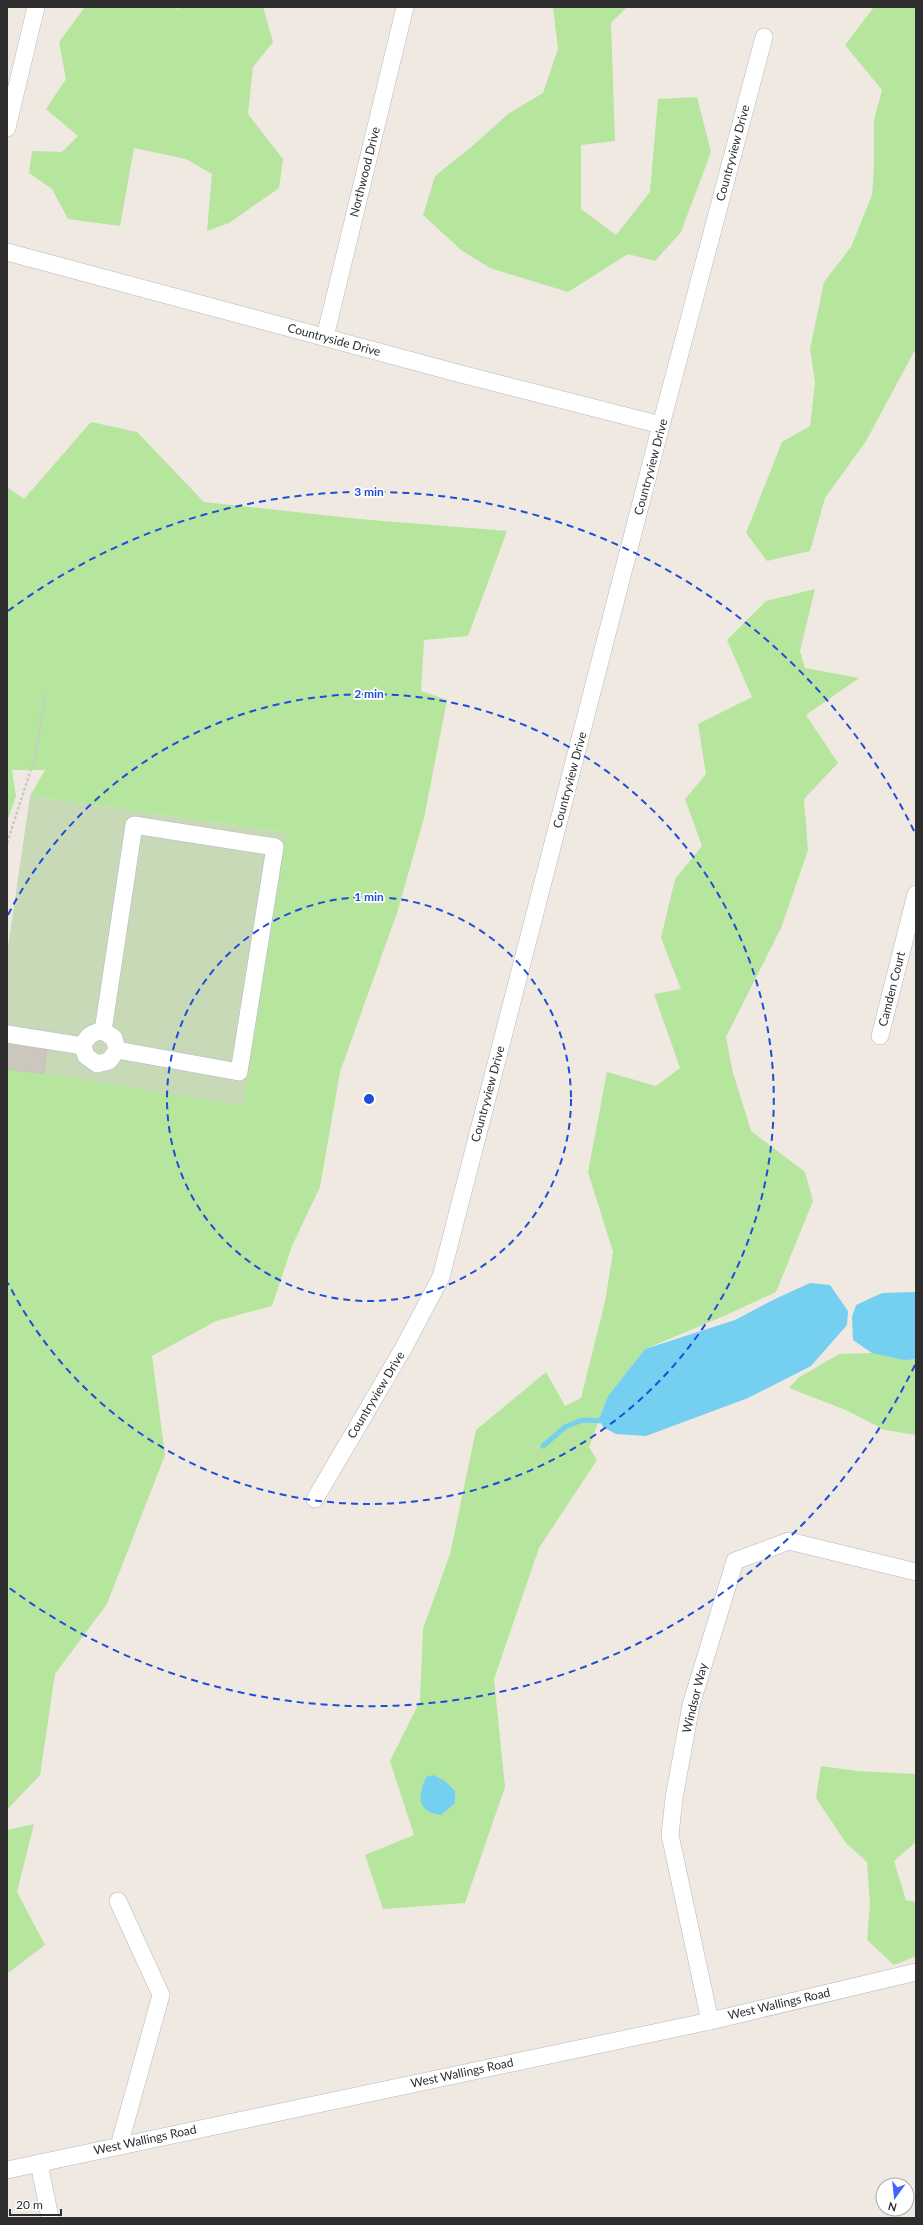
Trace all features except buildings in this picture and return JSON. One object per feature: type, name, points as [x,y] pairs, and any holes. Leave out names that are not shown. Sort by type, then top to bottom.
[{"type":"street","points":[[7,128],[36,7]]},
{"type":"street","name":"Northwood Drive","points":[[325,338],[405,7]]},
{"type":"street","name":"Countryview Drive","points":[[315,1499],[403,1349],[441,1277],[764,37]]},
{"type":"street","name":"Countryside Drive","points":[[7,252],[325,338],[662,425]]},
{"type":"street","points":[[103,1031],[134,826],[275,847],[239,1072],[117,1050]]},
{"type":"street","name":"Camden Court","points":[[880,1036],[916,894]]},
{"type":"street","points":[[103,1031],[114,1038],[117,1050],[109,1061],[97,1064],[86,1056],[83,1046],[86,1038],[91,1033],[103,1031]]},
{"type":"street","points":[[7,1034],[83,1046]]},
{"type":"street","name":"Windsor Way","points":[[710,2021],[670,1835],[674,1798],[692,1705],[735,1561],[789,1541],[916,1572]]},
{"type":"street","points":[[118,1901],[161,1995],[119,2146]]},
{"type":"street","name":"West Wallings Road","points":[[7,2170],[710,2021],[916,1972]]},
{"type":"street","points":[[39,2163],[50,2218]]},
{"type":"path","points":[[7,843],[36,754],[45,694]]},
{"type":"green space","points":[[85,7],[172,7],[178,9],[179,7],[263,7],[273,42],[253,67],[248,114],[283,159],[279,188],[229,223],[207,231],[212,174],[186,159],[134,148],[120,226],[68,219],[52,189],[29,173],[32,151],[62,152],[78,136],[46,109],[66,79],[59,42]]},
{"type":"green space","points":[[553,7],[627,7],[611,23],[615,141],[581,145],[581,209],[616,235],[650,192],[658,99],[697,97],[711,152],[681,232],[655,261],[628,254],[568,292],[490,268],[461,250],[423,215],[435,176],[476,143],[508,114],[543,93],[558,49]]},
{"type":"green space","points":[[874,7],[916,7],[916,348],[866,441],[825,498],[810,551],[767,561],[746,533],[782,442],[810,426],[815,383],[810,349],[824,282],[851,247],[872,195],[874,168],[874,120],[882,90],[845,45]]},
{"type":"green space","points":[[91,422],[137,432],[204,502],[359,519],[507,531],[468,636],[424,640],[421,691],[447,700],[424,818],[397,913],[340,1072],[320,1187],[292,1246],[272,1306],[216,1321],[152,1356],[165,1455],[107,1604],[55,1674],[40,1775],[7,1810],[7,1067],[287,833],[30,796],[45,770],[12,770],[16,796],[7,822],[7,487],[24,499]]},
{"type":"green space","points":[[815,589],[800,651],[805,668],[859,678],[806,715],[838,763],[804,799],[808,850],[781,928],[726,1037],[732,1069],[751,1131],[805,1172],[813,1201],[776,1292],[724,1316],[645,1349],[608,1396],[589,1447],[597,1460],[539,1548],[494,1679],[505,1787],[465,1903],[383,1909],[365,1855],[414,1835],[390,1761],[420,1701],[423,1629],[450,1554],[476,1430],[546,1372],[565,1406],[581,1398],[605,1302],[613,1252],[588,1172],[607,1072],[656,1086],[680,1068],[654,994],[681,989],[661,938],[675,879],[702,846],[685,799],[706,774],[698,724],[752,697],[727,640],[766,601]]},
{"type":"green space","points":[[30,796],[287,833],[243,1106],[7,1067],[7,954]]},
{"type":"green space","points":[[906,1352],[916,1355],[916,1435],[885,1430],[848,1411],[789,1388],[798,1378],[839,1354]]},
{"type":"green space","points":[[821,1766],[857,1771],[916,1774],[916,1842],[894,1861],[906,1900],[916,1902],[916,1956],[894,1965],[867,1940],[870,1904],[867,1862],[846,1843],[816,1798]]},
{"type":"green space","points":[[34,1824],[17,1892],[45,1945],[8,1973],[7,1980],[7,1830]]},
{"type":"water","points":[[810,1283],[830,1285],[848,1311],[847,1325],[811,1366],[748,1398],[646,1436],[616,1434],[603,1427],[599,1419],[608,1396],[645,1349],[735,1320]]},
{"type":"water","points":[[916,1292],[916,1359],[904,1360],[872,1353],[853,1340],[852,1317],[856,1305],[882,1293]]},
{"type":"water","points":[[433,1775],[445,1781],[455,1791],[455,1803],[441,1815],[427,1810],[423,1807],[421,1802],[421,1791],[426,1777]]},
{"type":"waterway","points":[[543,1446],[565,1427],[582,1420],[607,1421]]}]
